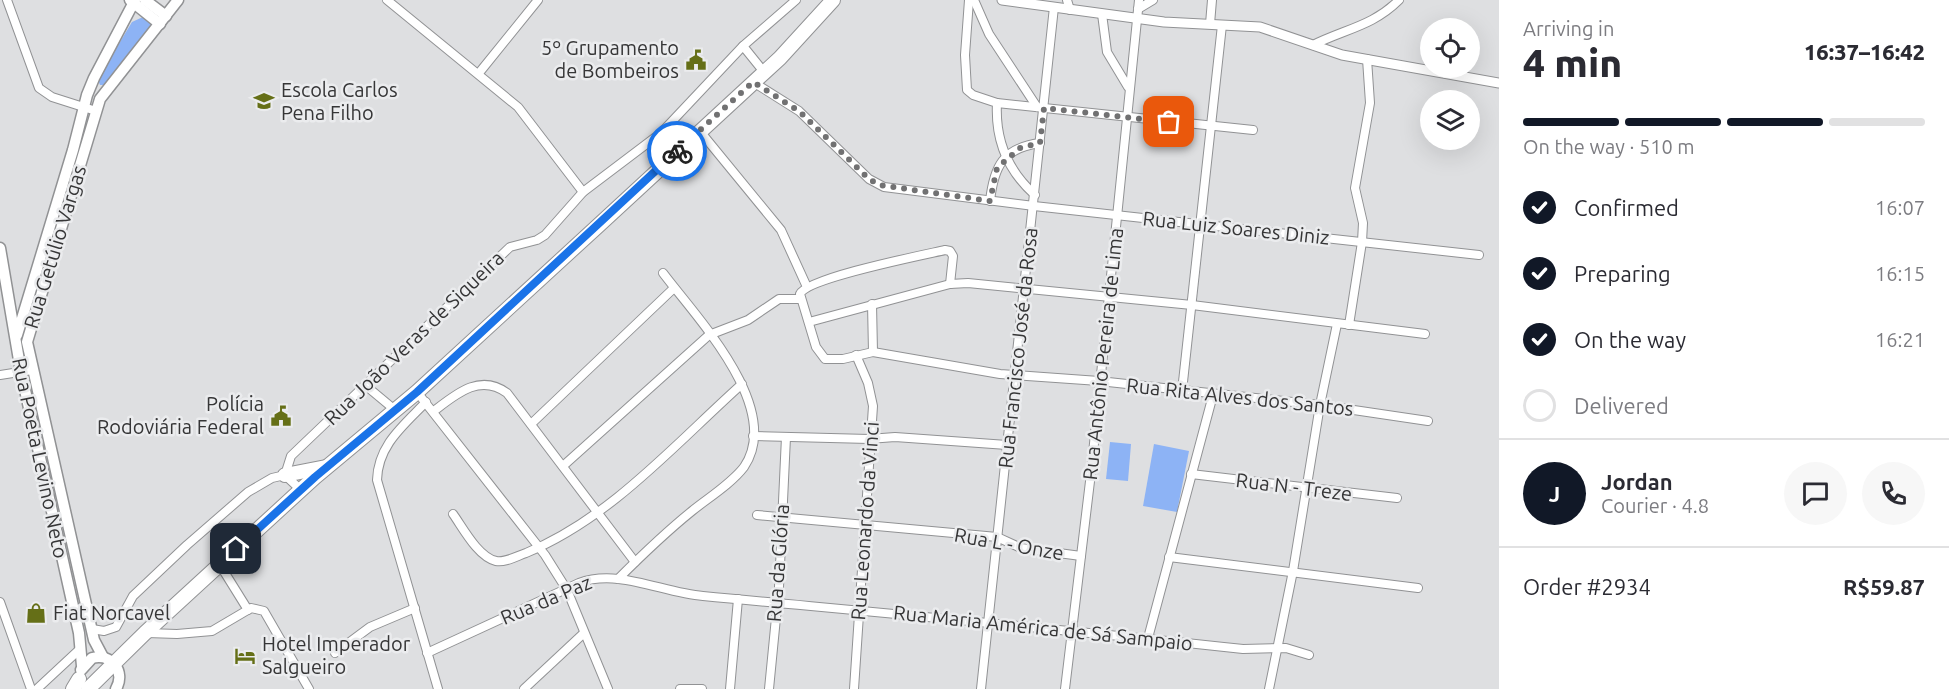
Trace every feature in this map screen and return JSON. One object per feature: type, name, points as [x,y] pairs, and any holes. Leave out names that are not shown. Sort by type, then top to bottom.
[{"type":"highway","points":[[81,682],[145,633],[328,466],[395,410],[422,397],[699,130],[764,72],[811,26],[833,0]]},
{"type":"highway","points":[[285,475],[328,466]]},
{"type":"main road","points":[[145,0],[163,20]]},
{"type":"main road","name":"Rua Getúlio Vargas","points":[[90,110],[178,0]]},
{"type":"main road","name":"Rua Getúlio Vargas","points":[[15,340],[78,152],[90,110],[94,78],[132,1]]},
{"type":"main road","points":[[132,1],[163,20]]},
{"type":"main road","name":"Rua Getúlio Vargas","points":[[71,175],[27,342],[27,371],[92,629],[109,661],[120,675],[116,689]]},
{"type":"main road","name":"Rua Poeta Levino Neto","points":[[0,248],[15,340],[27,371],[80,649],[81,682]]},
{"type":"main road","points":[[81,682],[92,658],[109,661]]},
{"type":"street","points":[[7,0],[39,88],[51,97],[90,110]]},
{"type":"street","points":[[387,0],[479,73],[528,118],[583,192]]},
{"type":"street","points":[[479,73],[538,0]]},
{"type":"street","name":"Rua João Veras de Siqueira","points":[[285,475],[291,456],[510,248],[540,238],[583,192],[661,133],[743,46],[796,0]]},
{"type":"street","points":[[969,0],[965,55],[966,87],[971,94],[998,103],[1253,130]]},
{"type":"street","points":[[974,0],[989,34],[1040,107]]},
{"type":"street","points":[[1002,0],[1054,7],[1068,5],[1102,14],[1137,14],[1210,24],[1260,27],[1313,45],[1367,59],[1499,83]]},
{"type":"street","name":"Rua Antônio Pereira de Lima","points":[[1065,689],[1118,215],[1128,87],[1139,0]]},
{"type":"street","points":[[1137,14],[1153,0]]},
{"type":"street","points":[[1210,24],[1212,0]]},
{"type":"street","points":[[1313,45],[1374,21],[1400,0]]},
{"type":"street","name":"Rua Francisco José da Rosa","points":[[981,689],[1034,206],[1040,143],[1040,107],[1054,7]]},
{"type":"street","points":[[1102,14],[1107,52],[1128,87]]},
{"type":"street","points":[[1182,391],[1222,25]]},
{"type":"street","points":[[743,46],[764,72]]},
{"type":"street","points":[[1349,326],[1362,242],[1363,223],[1355,188],[1370,103],[1367,59]]},
{"type":"street","name":"Rua Luiz Soares Diniz","points":[[753,82],[799,111],[869,179],[879,185],[990,201],[1479,255]]},
{"type":"street","points":[[998,103],[997,129],[1006,158],[1018,178],[1035,195]]},
{"type":"street","points":[[699,130],[782,230],[806,287]]},
{"type":"street","points":[[990,201],[994,172],[1006,158],[1020,148],[1040,143]]},
{"type":"street","points":[[873,304],[873,352],[832,360],[822,357],[816,347],[800,292],[806,287],[882,264],[945,250],[950,251],[953,256],[951,284]]},
{"type":"street","points":[[618,579],[742,468],[753,436],[750,402],[742,384],[725,355],[663,273]]},
{"type":"street","points":[[809,322],[951,284],[1108,296],[1425,334]]},
{"type":"street","points":[[531,424],[674,288]]},
{"type":"street","points":[[563,466],[709,335],[748,320],[779,299],[801,299]]},
{"type":"street","points":[[1269,689],[1293,571],[1320,405],[1337,324]]},
{"type":"street","name":"Rua Rita Alves dos Santos","points":[[873,352],[1016,375],[1099,381],[1320,405],[1428,421]]},
{"type":"street","name":"Rua Leonardo da Vinci","points":[[854,689],[863,525],[873,406],[868,383],[856,356]]},
{"type":"street","points":[[0,375],[27,371]]},
{"type":"street","points":[[453,514],[476,545],[491,560],[499,562],[540,547],[599,512],[742,384]]},
{"type":"street","points":[[365,385],[395,410]]},
{"type":"street","points":[[434,411],[469,387],[495,386],[507,393],[635,562]]},
{"type":"street","points":[[1148,638],[1213,395]]},
{"type":"street","points":[[438,689],[379,489],[377,467],[385,445],[422,397],[540,547],[567,590],[608,689]]},
{"type":"street","points":[[753,436],[869,439],[895,437],[1007,445]]},
{"type":"street","name":"Rua da Glória","points":[[769,689],[786,437]]},
{"type":"street","name":"Rua N - Treze","points":[[1191,474],[1397,498]]},
{"type":"street","points":[[92,629],[104,631],[116,627],[133,596],[248,492],[272,478],[285,475],[302,491]]},
{"type":"street","name":"Rua L - Onze","points":[[757,515],[997,537],[1022,548],[1081,556]]},
{"type":"street","points":[[1169,557],[1418,588]]},
{"type":"street","points":[[220,565],[248,610]]},
{"type":"street","name":"Rua da Paz","points":[[428,653],[592,578],[618,579],[665,590],[776,602]]},
{"type":"street","points":[[730,689],[738,599]]},
{"type":"street","points":[[0,602],[31,689]]},
{"type":"street","name":"Rua Maria América de Sá Sampaio","points":[[776,602],[1254,650],[1276,648],[1309,655]]},
{"type":"street","points":[[145,633],[177,634],[212,631],[255,607],[264,611],[309,689]]},
{"type":"street","points":[[335,653],[370,627],[415,608]]},
{"type":"street","points":[[524,689],[584,633]]},
{"type":"street","points":[[36,689],[80,649]]},
{"type":"street","points":[[680,689],[702,689]]},
{"type":"shaded area","points":[[145,16],[150,21],[151,27],[105,85],[100,85],[98,80],[100,75],[132,22]]},
{"type":"shaded area","points":[[1110,442],[1131,444],[1128,481],[1106,479]]},
{"type":"shaded area","points":[[1154,444],[1189,451],[1177,512],[1143,506]]},
{"type":"way so far","points":[[677,151],[753,82],[765,92],[799,111],[869,179],[879,185],[990,201],[994,172],[997,168],[1020,148],[1040,143],[1044,108],[1169,122]]},
{"type":"place","name":"5º Grupamento de Bombeiros","points":[[696,60]]},
{"type":"place","name":"Escola Carlos Pena Filho","points":[[264,101]]},
{"type":"place","name":"Polícia Rodoviária Federal","points":[[281,416]]},
{"type":"place","name":"Fiat Norcavel","points":[[36,613]]},
{"type":"place","name":"Hotel Imperador Salgueiro","points":[[245,656]]},
{"type":"route","points":[[236,549],[315,477],[417,392],[677,151]]}]
